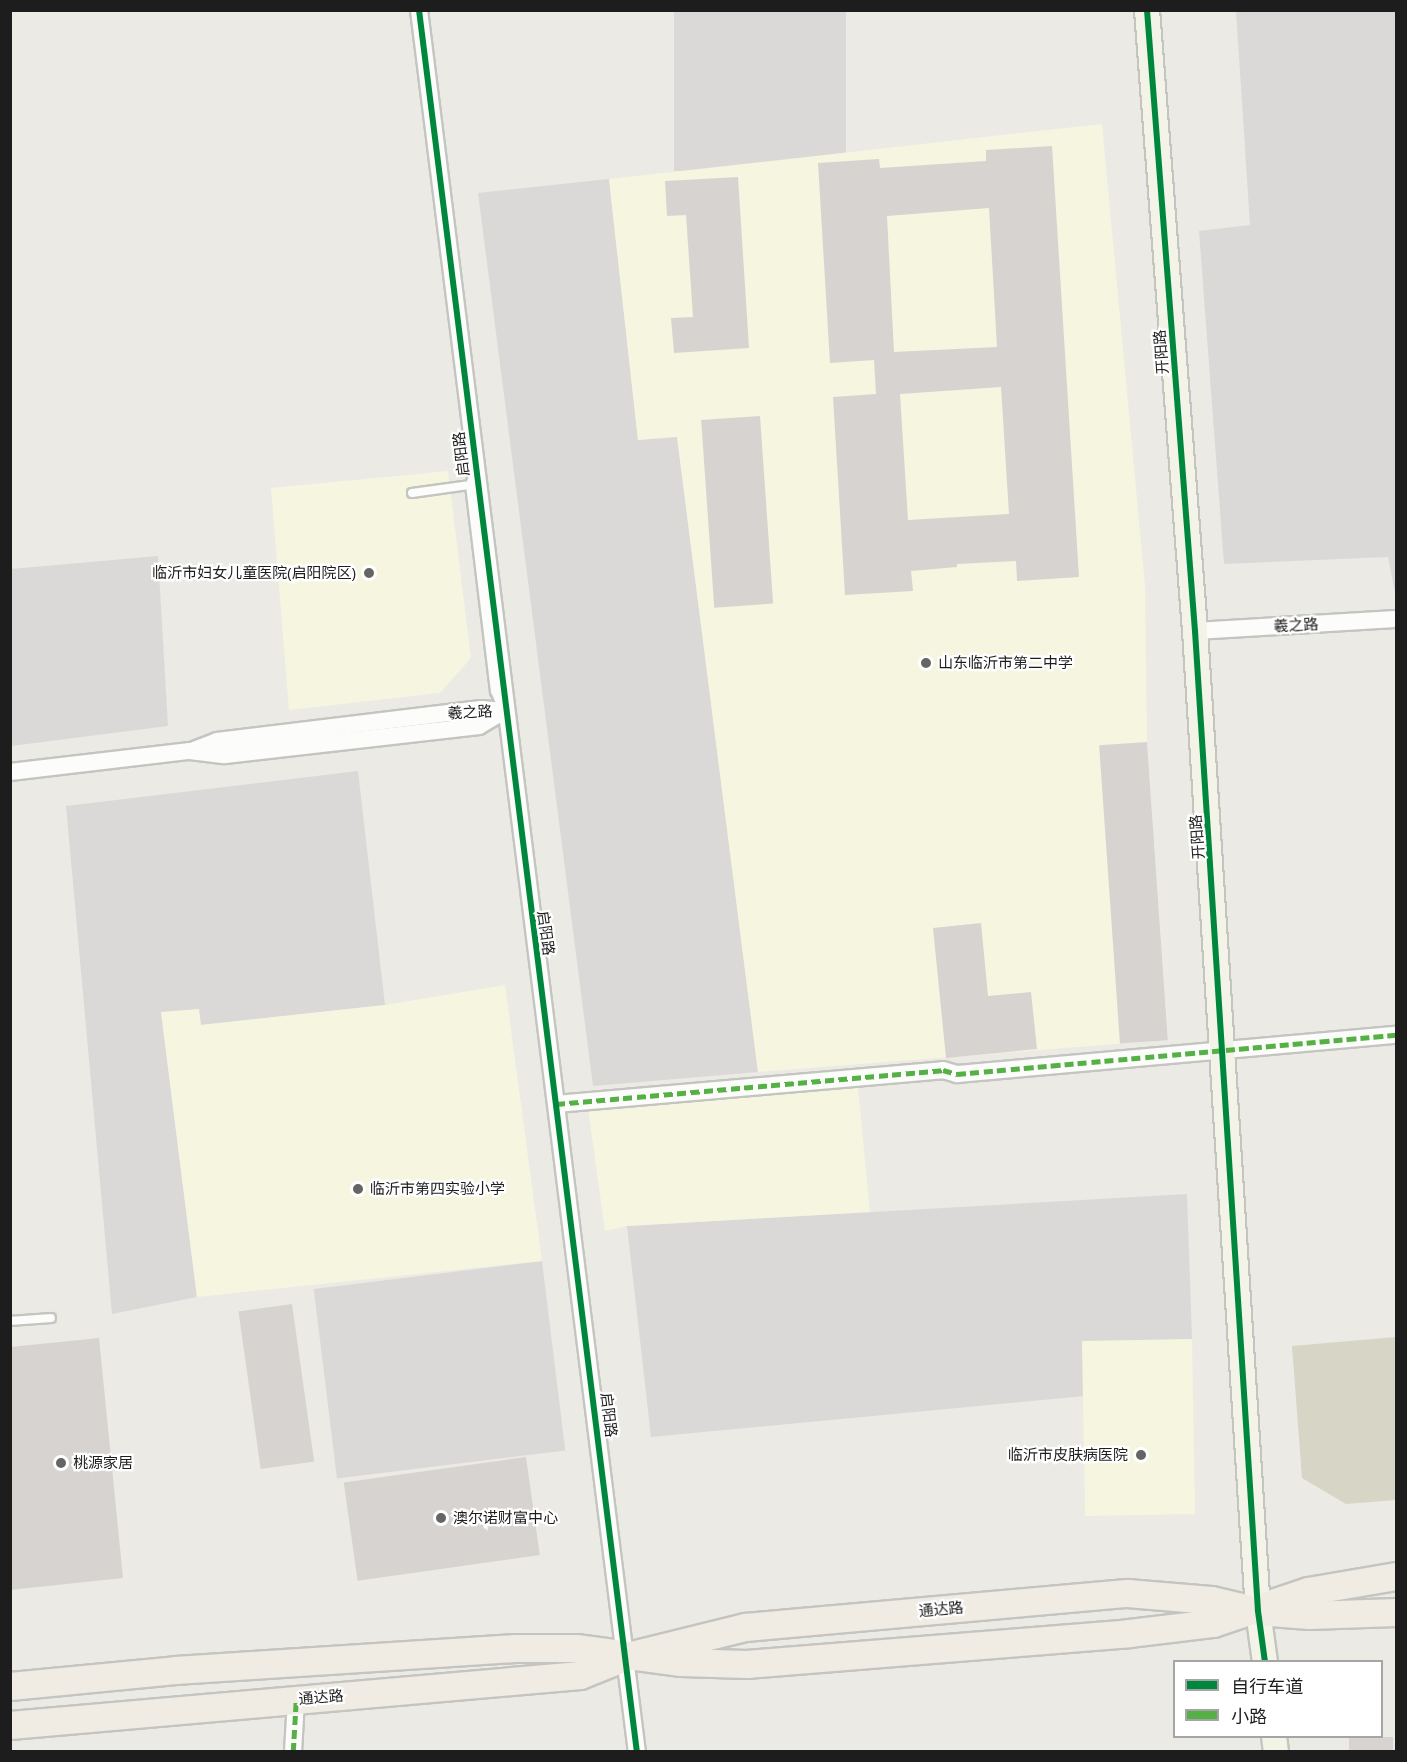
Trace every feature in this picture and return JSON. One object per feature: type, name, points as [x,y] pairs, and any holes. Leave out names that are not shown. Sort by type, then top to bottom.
[{"type":"main road","name":"通达路","points":[[10,1686],[187,1670],[515,1648],[576,1648],[627,1656],[746,1664],[1129,1634],[1213,1623],[1258,1611],[1308,1591],[1396,1576]]},
{"type":"main road","name":"通达路","points":[[10,1725],[580,1675],[627,1656],[745,1627],[1127,1593],[1211,1600],[1258,1611],[1309,1615],[1396,1612]]},
{"type":"street","name":"启阳路","points":[[419,10],[472,478],[556,1104],[627,1656],[637,1752]]},
{"type":"street","name":"开阳路","points":[[1147,10],[1195,631],[1258,1611],[1265,1660]]},
{"type":"street","name":"羲之路","points":[[1195,631],[1396,619]]},
{"type":"street","name":"羲之路","points":[[10,772],[190,751],[217,741],[481,709],[504,711]]},
{"type":"street","points":[[556,1104],[944,1070],[957,1074],[1223,1048],[1396,1035]]},
{"type":"street","points":[[293,1752],[296,1700]]},
{"type":"lane","points":[[412,493],[472,478]]},
{"type":"lane","points":[[10,1321],[51,1318]]},
{"type":"shaded area","points":[[674,11],[846,11],[846,171],[674,171]]},
{"type":"shaded area","points":[[1236,11],[1396,11],[1396,598],[1388,557],[1224,564],[1199,231],[1250,225]]},
{"type":"shaded area","name":"山东临沂市第二中学","points":[[1102,124],[1145,585],[1147,742],[1168,1040],[758,1072],[677,437],[638,440],[609,179]]},
{"type":"shaded area","points":[[609,179],[638,440],[677,436],[758,1072],[593,1086],[478,193]]},
{"type":"shaded area","name":"临沂市妇女儿童医院(启阳院区)","points":[[448,471],[471,658],[440,693],[289,710],[271,488]]},
{"type":"shaded area","points":[[158,556],[168,726],[11,746],[11,569]]},
{"type":"shaded area","points":[[358,771],[385,1005],[201,1025],[161,1012],[197,1297],[112,1314],[66,806]]},
{"type":"shaded area","name":"临沂市第四实验小学","points":[[505,985],[542,1261],[197,1297],[161,1012],[199,1009],[201,1025],[385,1005]]},
{"type":"shaded area","points":[[858,1088],[870,1212],[627,1226],[605,1231],[588,1108]]},
{"type":"shaded area","points":[[1187,1194],[1192,1339],[1082,1347],[1085,1396],[651,1437],[627,1226]]},
{"type":"shaded area","points":[[542,1261],[565,1451],[337,1479],[314,1289]]},
{"type":"shaded area","points":[[1396,1337],[1396,1500],[1346,1504],[1302,1478],[1292,1346]]},
{"type":"shaded area","name":"临沂市皮肤病医院","points":[[1192,1339],[1195,1514],[1085,1516],[1082,1341]]},
{"type":"building","points":[[1052,146],[1079,577],[1017,581],[1016,561],[957,564],[957,567],[911,571],[913,591],[845,595],[833,397],[876,394],[874,360],[830,363],[818,163],[879,159],[880,168],[986,161],[986,150]],"holes":[[[989,208],[997,347],[894,352],[887,216]],[[1001,387],[1009,514],[908,520],[900,394]]]},
{"type":"building","points":[[738,177],[749,348],[674,353],[671,318],[693,317],[686,215],[667,216],[665,181]]},
{"type":"building","points":[[760,416],[773,604],[714,608],[701,420]]},
{"type":"building","points":[[1147,742],[1168,1040],[1120,1044],[1099,745]]},
{"type":"building","points":[[981,923],[988,996],[1031,992],[1037,1049],[946,1058],[933,928]]},
{"type":"building","points":[[292,1304],[314,1461],[261,1469],[239,1312]]},
{"type":"building","name":"桃源家居","points":[[99,1338],[123,1578],[10,1590],[10,1347]]},
{"type":"building","name":"澳尔诺财富中心","points":[[526,1457],[540,1555],[358,1581],[344,1483]]},
{"type":"building","points":[[1393,1737],[1393,1752],[1349,1752],[1349,1738]]},
{"type":"marked path","points":[[556,1104],[943,1070],[957,1074],[1396,1035]]},
{"type":"marked path","points":[[293,1752],[296,1700]]},
{"type":"cycle path","points":[[419,10],[637,1752]]},
{"type":"cycle path","points":[[1147,10],[1195,631],[1258,1611],[1265,1660]]},
{"type":"place","name":"临沂市妇女儿童医院(启阳院区)","points":[[369,573]]},
{"type":"place","name":"山东临沂市第二中学","points":[[926,663]]},
{"type":"place","name":"临沂市第四实验小学","points":[[358,1189]]},
{"type":"place","name":"临沂市皮肤病医院","points":[[1141,1455]]},
{"type":"place","name":"桃源家居","points":[[61,1463]]},
{"type":"place","name":"澳尔诺财富中心","points":[[441,1518]]}]
